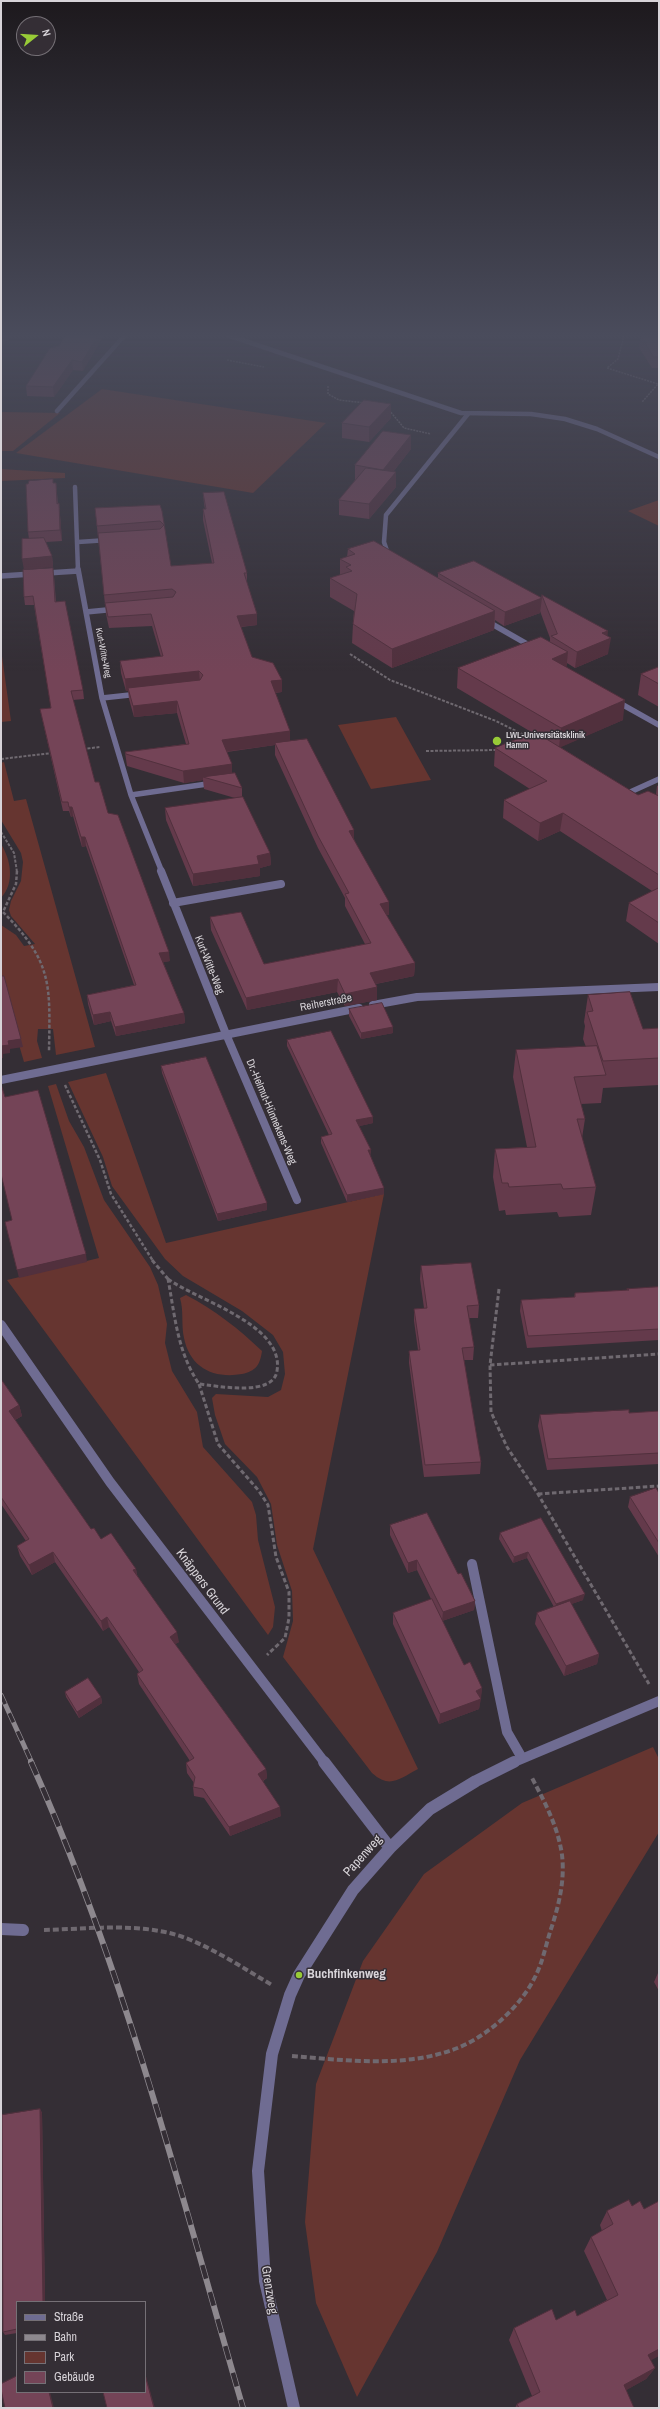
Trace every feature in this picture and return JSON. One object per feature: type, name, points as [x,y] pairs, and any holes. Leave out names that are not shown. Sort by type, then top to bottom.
[{"type":"street","points":[[392,561],[386,551],[384,534],[386,515],[442,447]]},
{"type":"street","points":[[639,447],[659,457]]},
{"type":"street","name":"Kurt-Witte-Weg","points":[[75,487],[78,571],[102,698],[130,795],[226,1034]]},
{"type":"street","points":[[78,542],[116,539]]},
{"type":"street","points":[[1,576],[78,571]]},
{"type":"street","points":[[86,612],[125,608]]},
{"type":"street","points":[[477,615],[540,652]]},
{"type":"street","points":[[102,698],[147,693]]},
{"type":"street","points":[[613,698],[659,725]]},
{"type":"street","points":[[628,793],[659,779]]},
{"type":"street","points":[[130,795],[222,782]]},
{"type":"street","points":[[621,789],[640,801]]},
{"type":"street","points":[[173,903],[281,884]]},
{"type":"street","name":"Reiherstraße","points":[[1,1080],[417,997],[659,987]]},
{"type":"street","name":"Dr.-Helmut-Hünnekens-Weg","points":[[226,1034],[297,1200]]},
{"type":"street","name":"Knäppers Grund","points":[[1,1325],[110,1482],[250,1668],[390,1848]]},
{"type":"street","points":[[472,1564],[507,1732],[522,1758]]},
{"type":"street","name":"Papenweg","points":[[258,2171],[272,2054],[290,1995],[328,1926],[353,1890],[390,1848],[430,1809],[476,1781],[522,1758],[659,1701]]},
{"type":"street","points":[[1,1929],[23,1930]]},
{"type":"street","name":"Grenzweg","points":[[258,2171],[265,2282],[287,2384],[294,2408]]},
{"type":"path","points":[[350,654],[390,680],[496,721],[535,740]]},
{"type":"path","points":[[77,750],[116,745]]},
{"type":"path","points":[[426,751],[503,750]]},
{"type":"path","points":[[1,759],[53,753]]},
{"type":"path","points":[[1,832],[13,848],[18,862],[18,879],[4,905],[2,912],[32,944],[42,960],[47,977],[49,1053],[54,1069],[64,1083],[98,1157],[109,1191],[150,1256],[168,1279],[189,1291],[212,1300],[249,1325],[269,1344],[276,1354],[279,1366],[276,1378],[266,1386],[255,1388],[199,1384]]},
{"type":"path","points":[[168,1279],[173,1301],[178,1342],[187,1368],[199,1384],[218,1444],[259,1491],[268,1505],[276,1557],[289,1592],[289,1618],[285,1638],[277,1648],[250,1668]]},
{"type":"path","points":[[499,1290],[490,1365],[491,1412],[507,1447],[538,1494],[659,1701]]},
{"type":"path","points":[[490,1365],[659,1354]]},
{"type":"path","points":[[538,1494],[659,1486]]},
{"type":"path","points":[[272,2054],[328,2058],[425,2057],[453,2050],[485,2031],[506,2014],[536,1977],[557,1910],[563,1868],[559,1839],[551,1813],[522,1758]]},
{"type":"path","points":[[23,1930],[125,1929],[170,1934],[200,1944],[290,1995]]},
{"type":"green space","points":[[1,447],[17,447],[13,451],[1,451]]},
{"type":"green space","points":[[23,447],[301,447],[253,493],[16,453]]},
{"type":"green space","points":[[1,469],[65,473],[65,478],[1,481]]},
{"type":"green space","points":[[659,500],[659,526],[628,511]]},
{"type":"green space","points":[[1,649],[11,721],[1,722]]},
{"type":"green space","points":[[396,717],[431,780],[371,789],[338,725]]},
{"type":"green space","points":[[4,762],[14,801],[26,799],[95,1047],[56,1055],[53,1029],[38,1029],[37,1041],[42,1058],[24,1062],[1,983],[1,925],[16,935],[24,946],[35,944],[11,916],[9,910],[11,901],[21,881],[23,862],[21,853],[1,820],[1,763]]},
{"type":"green space","points":[[1,844],[9,864],[10,879],[1,898]]},
{"type":"green space","points":[[106,1073],[166,1243],[384,1194],[313,1549],[418,1769],[400,1779],[395,1781],[384,1781],[372,1773],[283,1657],[293,1621],[292,1591],[277,1545],[271,1504],[257,1477],[225,1444],[215,1415],[212,1398],[216,1394],[268,1397],[281,1390],[285,1374],[283,1352],[273,1335],[242,1311],[183,1276],[165,1259],[112,1186],[103,1157],[68,1082]]},
{"type":"green space","points":[[56,1084],[69,1121],[84,1147],[104,1200],[150,1267],[158,1285],[167,1324],[165,1343],[172,1371],[197,1412],[203,1447],[252,1502],[256,1515],[258,1540],[275,1607],[273,1627],[268,1635],[7,1280],[99,1258],[48,1086]]},
{"type":"green space","points":[[186,1295],[226,1320],[262,1351],[260,1360],[254,1369],[242,1374],[222,1375],[213,1373],[198,1364],[187,1348],[183,1333],[180,1298]]},
{"type":"green space","points":[[653,1747],[659,1759],[659,1832],[520,2060],[437,2252],[357,2397],[316,2303],[305,2222],[316,2084],[363,1961],[424,1874],[522,1803]]},
{"type":"building","points":[[369,447],[401,447],[383,470],[355,465]]},
{"type":"building","points":[[366,468],[396,472],[369,504],[339,500]]},
{"type":"building","points":[[53,479],[53,483],[56,483],[57,504],[59,503],[60,530],[28,532],[26,484],[28,484],[29,481]]},
{"type":"building","points":[[224,492],[247,573],[244,573],[257,614],[237,616],[252,657],[273,663],[282,680],[271,681],[290,731],[222,740],[232,764],[183,771],[126,754],[125,752],[189,744],[177,701],[133,706],[128,688],[200,680],[203,675],[199,671],[125,679],[120,661],[163,656],[151,614],[108,617],[105,603],[173,597],[176,592],[172,589],[104,595],[98,533],[160,529],[164,525],[160,521],[97,526],[95,508],[160,505],[162,511],[171,566],[214,563],[203,509],[206,509],[203,493]]},
{"type":"building","points":[[44,538],[52,556],[22,559],[22,539]]},
{"type":"building","points":[[374,541],[495,611],[392,649],[353,624],[357,594],[330,578],[352,571],[346,567],[351,565],[340,559],[355,554],[348,549]]},
{"type":"building","points":[[474,561],[542,598],[505,612],[438,573]]},
{"type":"building","points":[[53,568],[55,602],[65,601],[83,690],[71,691],[95,782],[99,782],[108,813],[118,815],[169,952],[159,953],[184,1013],[115,1027],[110,1012],[93,1015],[87,995],[136,985],[85,837],[81,837],[72,807],[69,807],[68,802],[62,802],[40,709],[51,708],[33,596],[24,597],[23,570]]},
{"type":"building","points":[[542,595],[608,631],[602,633],[611,638],[577,652],[551,636],[557,634]]},
{"type":"building","points":[[541,637],[568,652],[552,659],[625,700],[561,728],[458,668]]},
{"type":"building","points":[[659,667],[659,684],[641,674]]},
{"type":"building","points":[[535,732],[638,795],[648,791],[659,796],[659,875],[563,813],[540,823],[504,800],[547,781],[495,748]]},
{"type":"building","points":[[307,739],[354,830],[349,831],[389,902],[380,904],[415,963],[370,973],[377,987],[345,994],[338,979],[246,998],[210,917],[241,912],[264,964],[371,943],[345,894],[349,893],[318,836],[275,743]]},
{"type":"building","points":[[235,773],[242,788],[203,777]]},
{"type":"building","points":[[243,797],[270,853],[257,856],[259,864],[193,874],[165,808]]},
{"type":"building","points":[[659,888],[659,923],[629,903]]},
{"type":"building","points":[[1,976],[4,976],[21,1039],[8,1041],[9,1045],[1,1046]]},
{"type":"building","points":[[630,992],[643,1029],[659,1028],[659,1058],[603,1061],[587,1012],[593,1011],[588,995]]},
{"type":"building","points":[[382,1003],[393,1027],[361,1033],[349,1009]]},
{"type":"building","points":[[331,1031],[373,1117],[356,1120],[371,1150],[368,1150],[384,1188],[347,1195],[321,1137],[332,1134],[287,1040]]},
{"type":"building","points":[[597,1046],[606,1075],[574,1077],[585,1119],[577,1119],[596,1187],[563,1189],[561,1184],[509,1187],[508,1183],[502,1183],[495,1149],[536,1147],[516,1050]]},
{"type":"building","points":[[206,1057],[267,1203],[217,1214],[161,1066]]},
{"type":"building","points":[[1,1084],[5,1097],[38,1090],[86,1254],[17,1270],[5,1222],[12,1220],[1,1174]]},
{"type":"building","points":[[471,1263],[479,1305],[467,1306],[474,1347],[462,1348],[481,1462],[425,1465],[409,1351],[420,1350],[414,1309],[427,1308],[421,1266]]},
{"type":"building","points":[[659,1287],[659,1329],[528,1336],[521,1300],[575,1297],[575,1293]]},
{"type":"building","points":[[1,1379],[19,1405],[9,1411],[91,1529],[94,1528],[101,1539],[111,1533],[136,1569],[133,1570],[177,1632],[170,1637],[266,1769],[258,1774],[280,1807],[229,1827],[203,1789],[193,1787],[195,1777],[186,1763],[194,1758],[137,1674],[143,1670],[107,1617],[101,1621],[53,1552],[29,1565],[17,1546],[29,1539],[1,1497]]},
{"type":"building","points":[[629,1410],[629,1413],[659,1411],[659,1453],[548,1459],[540,1415]]},
{"type":"building","points":[[656,1488],[659,1493],[659,1543],[630,1497]]},
{"type":"building","points":[[427,1513],[458,1574],[461,1573],[475,1601],[443,1612],[417,1560],[408,1563],[390,1525]]},
{"type":"building","points":[[541,1518],[585,1594],[556,1604],[528,1552],[514,1557],[500,1533]]},
{"type":"building","points":[[432,1599],[464,1665],[470,1662],[482,1688],[476,1691],[481,1699],[440,1714],[393,1613]]},
{"type":"building","points":[[570,1601],[599,1654],[566,1666],[537,1613]]},
{"type":"building","points":[[88,1678],[101,1697],[77,1712],[65,1692]]},
{"type":"building","points":[[40,2109],[43,2301],[16,2301],[16,2329],[3,2332],[2,2115]]},
{"type":"building","points":[[629,2200],[632,2206],[640,2201],[644,2209],[659,2201],[659,2349],[648,2355],[655,2368],[624,2385],[634,2408],[519,2408],[517,2404],[540,2392],[514,2328],[552,2309],[556,2320],[575,2310],[577,2316],[618,2295],[591,2237],[613,2224],[607,2211]]},
{"type":"building","points":[[16,2376],[16,2393],[49,2393],[53,2408],[5,2408],[1,2384]]},
{"type":"building","points":[[146,2379],[154,2408],[107,2408],[103,2393],[146,2393]]},
{"type":"railway","points":[[1,1695],[32,1763]]},
{"type":"railway","points":[[31,1762],[64,1840],[94,1919],[122,2000],[173,2163],[243,2408]]},
{"type":"place","name":"LWL-Universitätsklinik Hamm","points":[[497,741]]},
{"type":"place","name":"Buchfinkenweg","points":[[299,1975]]}]
